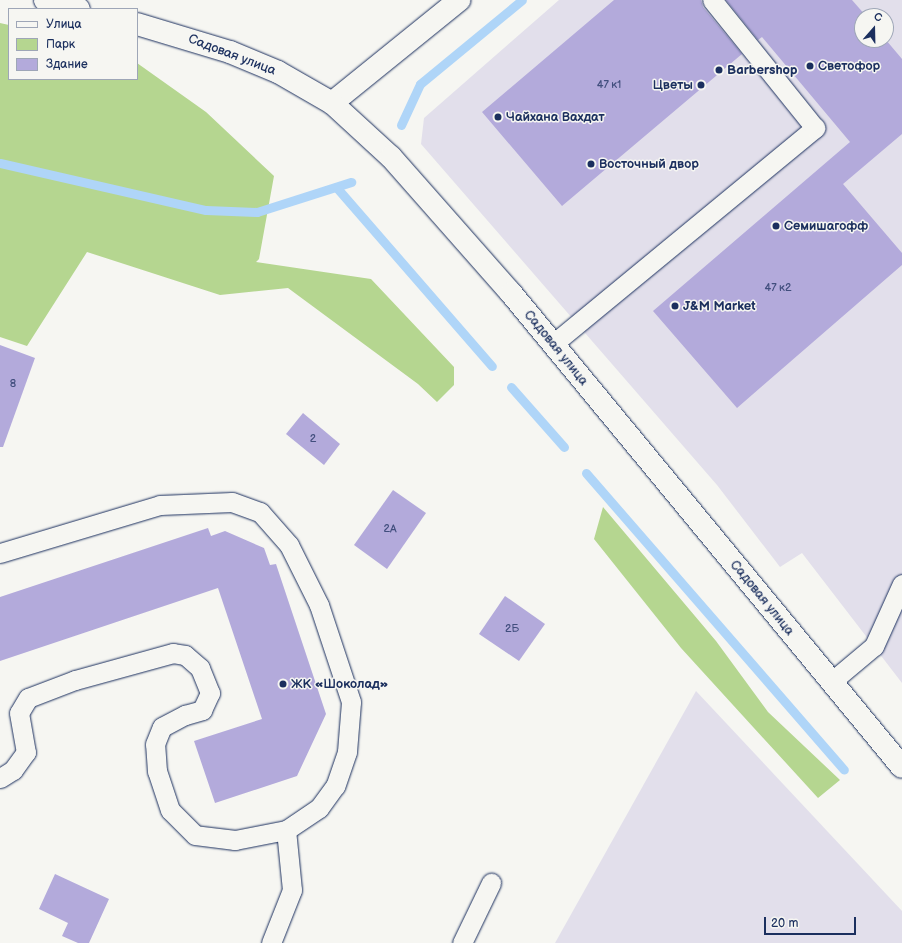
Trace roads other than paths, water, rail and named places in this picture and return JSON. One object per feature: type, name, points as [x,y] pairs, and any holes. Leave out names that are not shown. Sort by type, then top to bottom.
[{"type":"main road","points":[[45,0],[75,8]]},
{"type":"main road","points":[[332,103],[459,0]]},
{"type":"main road","name":"Садовая улица","points":[[138,24],[230,52],[278,72],[332,103],[391,157],[446,217],[553,344],[902,767]]},
{"type":"lane","points":[[553,344],[815,128],[712,0]]},
{"type":"lane","points":[[0,554],[160,505],[232,502],[260,512],[289,545],[319,605],[351,702],[347,752],[335,786],[319,808],[286,830],[235,840],[195,835],[170,810],[157,770],[155,744],[162,727],[185,715],[202,710],[210,693],[200,668],[185,655],[173,653],[75,680],[28,698],[19,713],[26,752],[13,770],[0,778]]},
{"type":"lane","points":[[831,682],[874,646],[902,584]]},
{"type":"lane","points":[[271,943],[292,890],[286,830]]},
{"type":"lane","points":[[462,943],[491,883]]},
{"type":"waterway","points":[[401,125],[420,84],[522,0]]},
{"type":"waterway","points":[[0,163],[206,210],[257,212],[351,182]]},
{"type":"waterway","points":[[337,188],[492,366]]},
{"type":"waterway","points":[[511,387],[564,447]]},
{"type":"waterway","points":[[586,473],[844,770]]},
{"type":"place","name":"Светофор","points":[[810,66]]},
{"type":"place","name":"Barbershop","points":[[719,70]]},
{"type":"place","name":"Цветы","points":[[701,85]]},
{"type":"place","name":"Чайхана Вахдат","points":[[498,117]]},
{"type":"place","name":"Восточный двор","points":[[591,164]]},
{"type":"place","name":"Семишагофф","points":[[776,226]]},
{"type":"place","name":"J&M Market","points":[[675,306]]},
{"type":"place","name":"ЖК «Шоколад»","points":[[283,684]]}]
